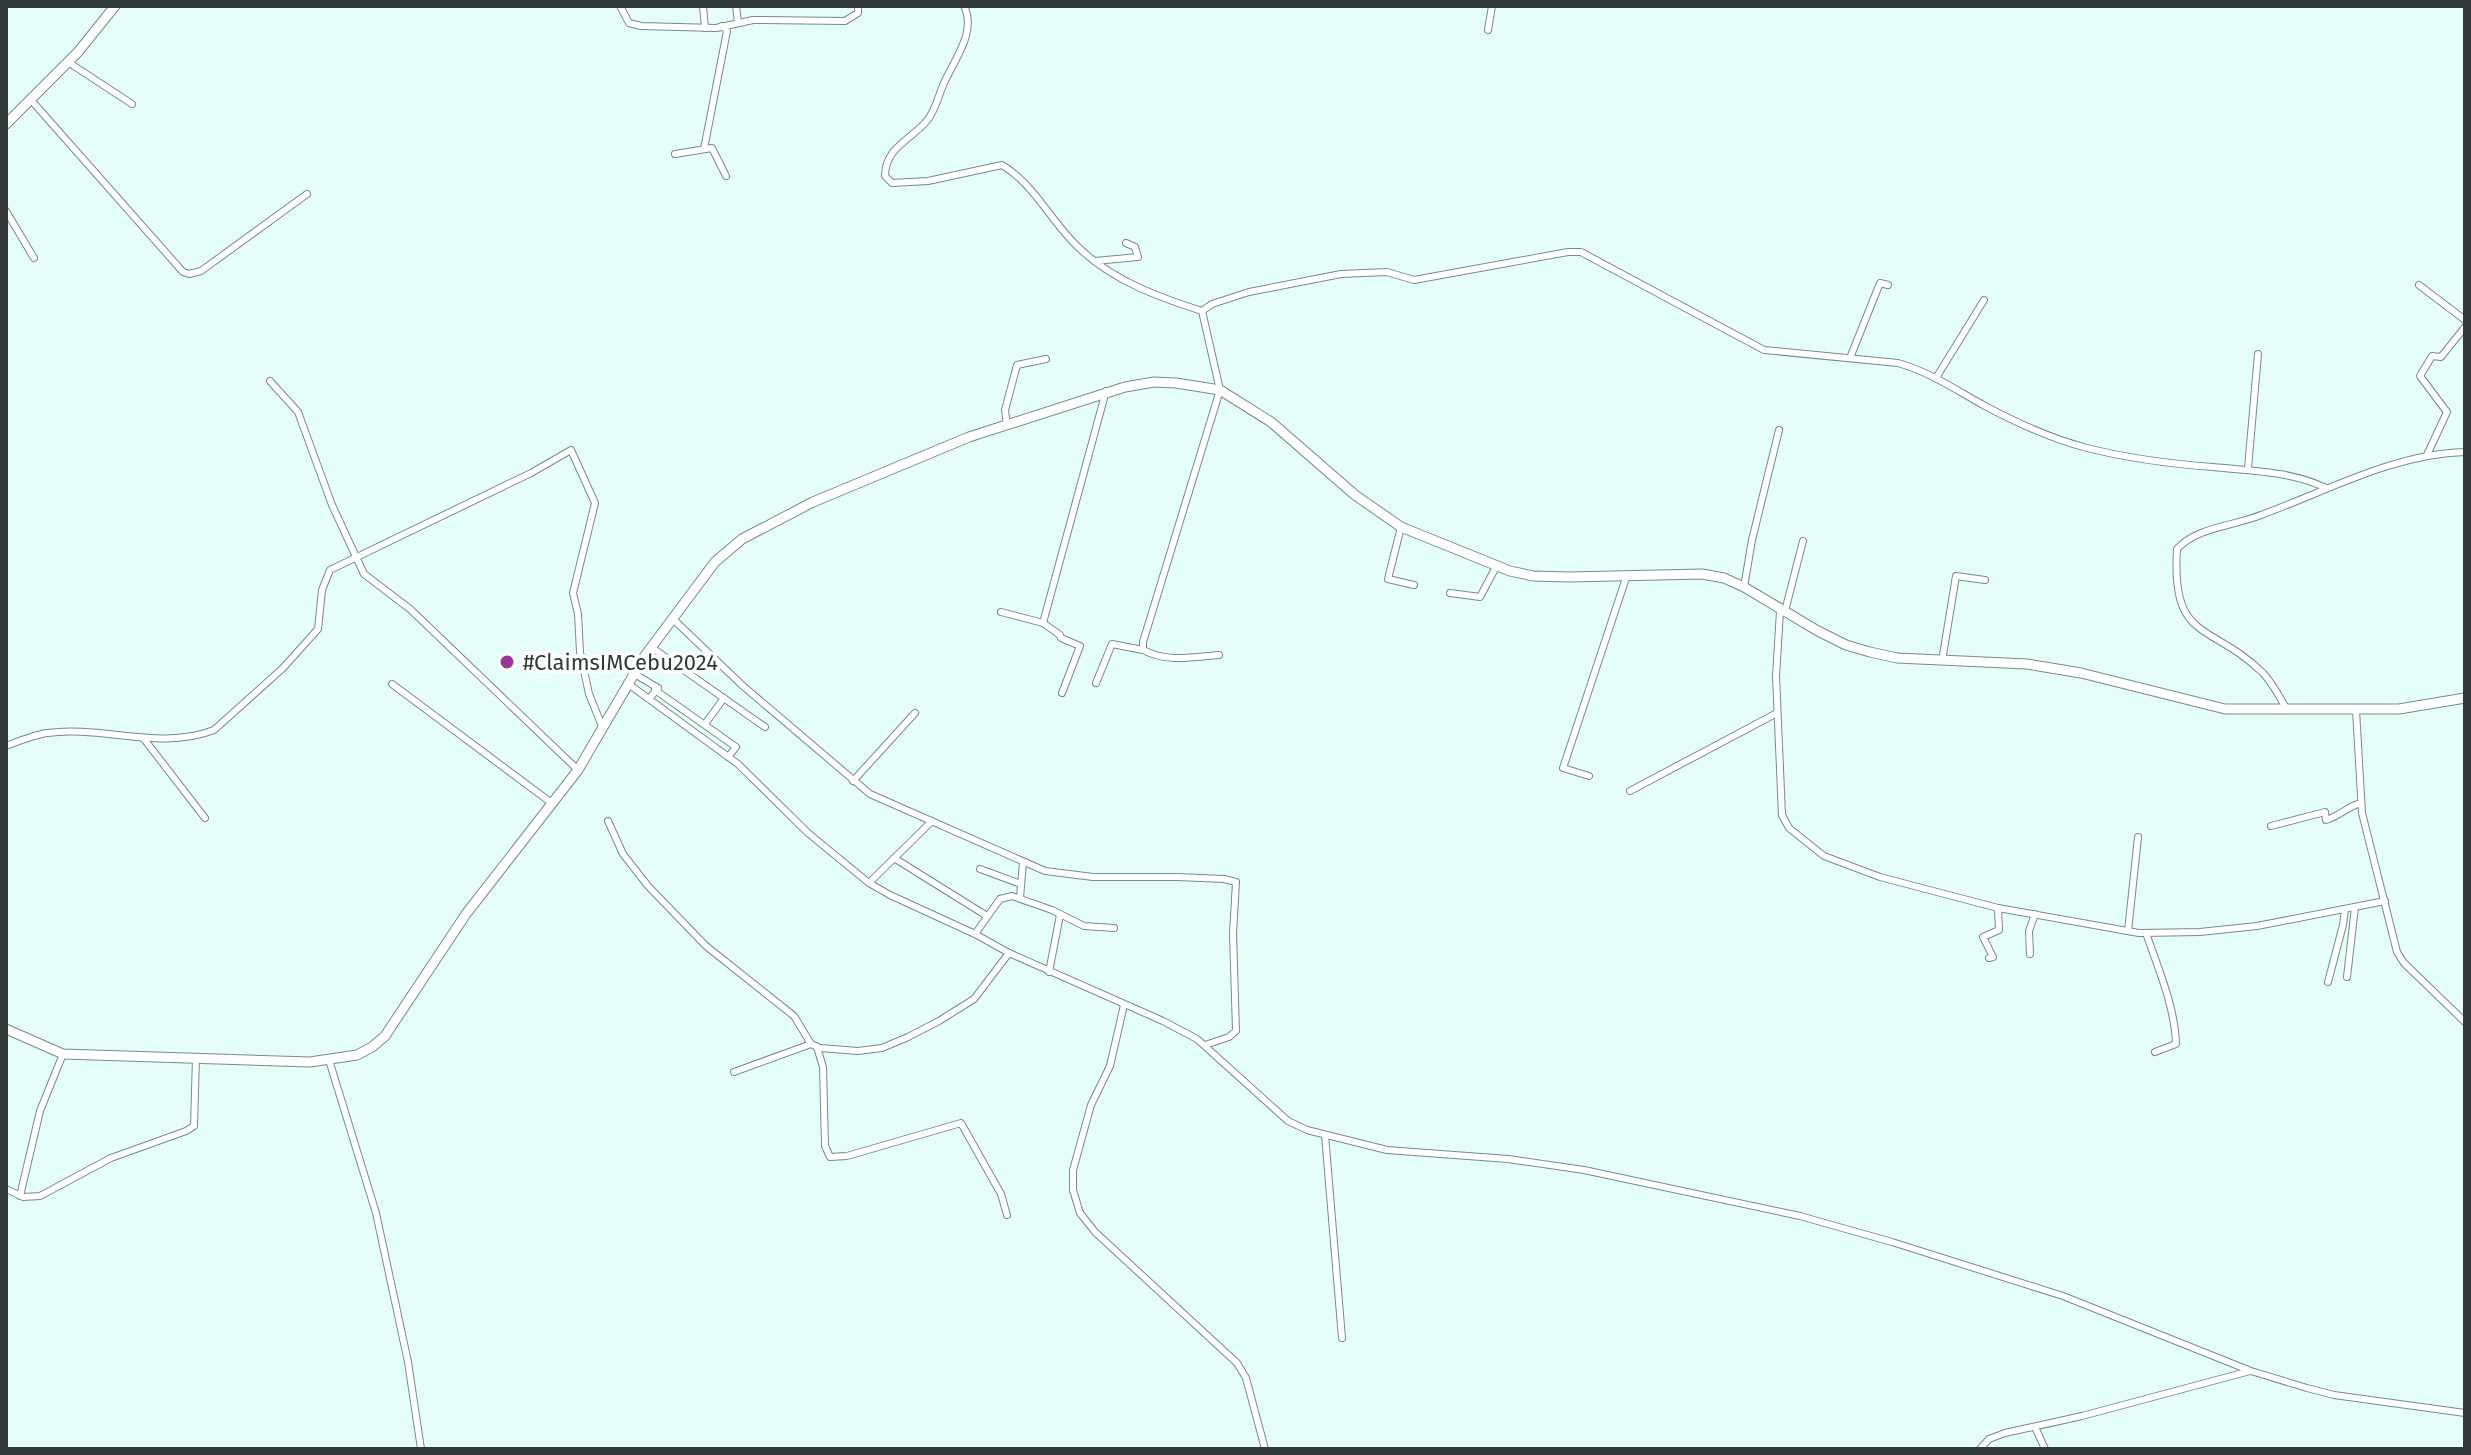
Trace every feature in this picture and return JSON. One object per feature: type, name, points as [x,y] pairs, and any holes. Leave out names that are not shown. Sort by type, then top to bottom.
[{"type":"street","points":[[6,124],[68,62],[115,6]]},
{"type":"street","points":[[620,6],[629,23],[705,28],[753,20],[845,21],[858,13],[858,6]]},
{"type":"street","points":[[703,6],[705,28]]},
{"type":"street","points":[[736,6],[738,23]]},
{"type":"street","points":[[964,6],[968,14],[963,44],[930,116],[889,156],[885,176],[892,183],[928,181],[1002,165],[1025,185],[1078,248],[1095,261],[1145,290],[1202,311]]},
{"type":"street","points":[[1488,30],[1492,6]]},
{"type":"street","points":[[704,149],[727,31],[722,26]]},
{"type":"street","points":[[68,62],[132,104]]},
{"type":"street","points":[[31,100],[183,272],[201,271],[307,194]]},
{"type":"street","points":[[675,154],[712,148],[726,176]]},
{"type":"street","points":[[6,211],[34,258]]},
{"type":"street","points":[[1095,261],[1138,257],[1135,247],[1126,243]]},
{"type":"street","points":[[1202,311],[1212,304],[1249,292],[1341,274],[1387,272],[1414,280],[1581,252],[1764,350],[1898,363],[1936,378],[1987,407],[2064,441],[2090,449],[2186,465],[2248,468],[2288,475],[2326,488]]},
{"type":"street","points":[[1850,358],[1880,283],[1888,285]]},
{"type":"street","points":[[2419,285],[2465,320]]},
{"type":"street","points":[[1936,378],[1984,300]]},
{"type":"street","points":[[1143,650],[1151,613],[1220,390],[1202,311]]},
{"type":"street","points":[[2427,455],[2447,412],[2420,376],[2432,356],[2441,357],[2465,327]]},
{"type":"street","points":[[2248,468],[2258,354]]},
{"type":"street","points":[[1007,426],[1005,410],[1017,365],[1046,359]]},
{"type":"street","points":[[270,381],[298,412],[332,505],[364,574],[410,609],[578,770]]},
{"type":"street","points":[[6,1029],[63,1054],[310,1062],[357,1055],[385,1036],[491,879],[578,770],[651,647],[715,562],[742,539],[769,523],[949,445],[1106,391],[1154,382],[1201,385],[1220,390],[1271,422],[1355,495],[1401,527],[1496,567],[1533,576],[1702,574],[1724,578],[1846,645],[1897,658],[2027,664],[2081,673],[2225,709],[2399,709],[2465,698]]},
{"type":"street","points":[[1043,623],[1106,391]]},
{"type":"street","points":[[1744,587],[1752,540],[1779,430]]},
{"type":"street","points":[[6,746],[46,733],[91,732],[144,738],[204,734],[224,722],[283,668],[318,629],[326,577],[337,565],[531,473],[571,450],[595,503],[573,593],[589,694],[602,726]]},
{"type":"street","points":[[2287,710],[2262,672],[2193,623],[2182,608],[2176,587],[2177,549],[2184,541],[2200,533],[2257,517],[2326,488],[2427,455],[2465,452]]},
{"type":"street","points":[[1401,527],[1388,579],[1414,585]]},
{"type":"street","points":[[1803,541],[1782,612],[1777,713],[1780,796],[1782,815],[1789,828],[1824,856],[1880,877],[1998,908],[2146,933],[2200,932],[2257,926],[2385,901]]},
{"type":"street","points":[[1450,593],[1480,597],[1496,567]]},
{"type":"street","points":[[1589,776],[1563,768],[1627,575]]},
{"type":"street","points":[[1942,661],[1956,576],[1985,580]]},
{"type":"street","points":[[1001,612],[1043,623],[1061,638],[1080,646],[1062,693]]},
{"type":"street","points":[[672,618],[743,686],[870,794],[1045,871],[1067,875],[1236,882],[1233,933],[1236,1031],[1234,1035],[1205,1045]]},
{"type":"street","points":[[1096,683],[1112,644],[1170,659],[1219,655]]},
{"type":"street","points":[[651,647],[765,727]]},
{"type":"street","points":[[633,673],[658,688],[649,699]]},
{"type":"street","points":[[627,683],[728,757],[808,833],[869,883],[1049,972],[1163,1021],[1205,1045],[1288,1121],[1307,1130],[1387,1150],[1569,1167],[1800,1216],[2063,1296],[2251,1371],[2334,1395],[2465,1413]]},
{"type":"street","points":[[392,684],[553,804]]},
{"type":"street","points":[[655,690],[736,747],[728,757]]},
{"type":"street","points":[[698,734],[724,698]]},
{"type":"street","points":[[2356,710],[2361,803],[2370,851],[2397,952],[2404,963],[2465,1022]]},
{"type":"street","points":[[853,781],[915,713]]},
{"type":"street","points":[[1630,791],[1777,713]]},
{"type":"street","points":[[144,738],[205,818]]},
{"type":"street","points":[[2271,826],[2325,812],[2326,820],[2339,817],[2353,805],[2361,803]]},
{"type":"street","points":[[608,821],[623,854],[648,886],[706,946],[794,1016],[814,1045],[823,1067],[825,1146],[830,1157],[847,1156],[961,1123],[1001,1194],[1007,1215]]},
{"type":"street","points":[[869,883],[932,821]]},
{"type":"street","points":[[2128,931],[2138,837]]},
{"type":"street","points":[[894,858],[987,916]]},
{"type":"street","points":[[1020,898],[1023,862]]},
{"type":"street","points":[[980,869],[1021,884]]},
{"type":"street","points":[[975,934],[1000,899],[1006,896],[1020,898],[1084,926],[1114,928]]},
{"type":"street","points":[[2347,977],[2355,907]]},
{"type":"street","points":[[1989,958],[1993,957],[1983,937],[1999,930],[1998,908]]},
{"type":"street","points":[[2328,982],[2345,909]]},
{"type":"street","points":[[2030,954],[2029,931],[2035,914]]},
{"type":"street","points":[[1049,972],[1060,915]]},
{"type":"street","points":[[2146,933],[2176,1034],[2176,1044],[2155,1052]]},
{"type":"street","points":[[734,1072],[814,1045],[858,1051],[882,1048],[908,1037],[974,999],[1009,953]]},
{"type":"street","points":[[1124,1005],[1110,1066],[1091,1105],[1076,1158],[1073,1190],[1080,1213],[1095,1232],[1237,1363],[1246,1378],[1265,1449]]},
{"type":"street","points":[[20,1196],[40,1111],[63,1054]]},
{"type":"street","points":[[6,1189],[20,1196],[31,1197],[52,1192],[111,1158],[194,1126],[196,1057]]},
{"type":"street","points":[[329,1060],[376,1213],[408,1362],[421,1449]]},
{"type":"street","points":[[1325,1135],[1342,1338]]},
{"type":"street","points":[[1980,1449],[1989,1439],[2251,1371]]},
{"type":"street","points":[[2035,1427],[2045,1449]]},
{"type":"place","name":"#ClaimsIMCebu2024","points":[[507,662]]}]
